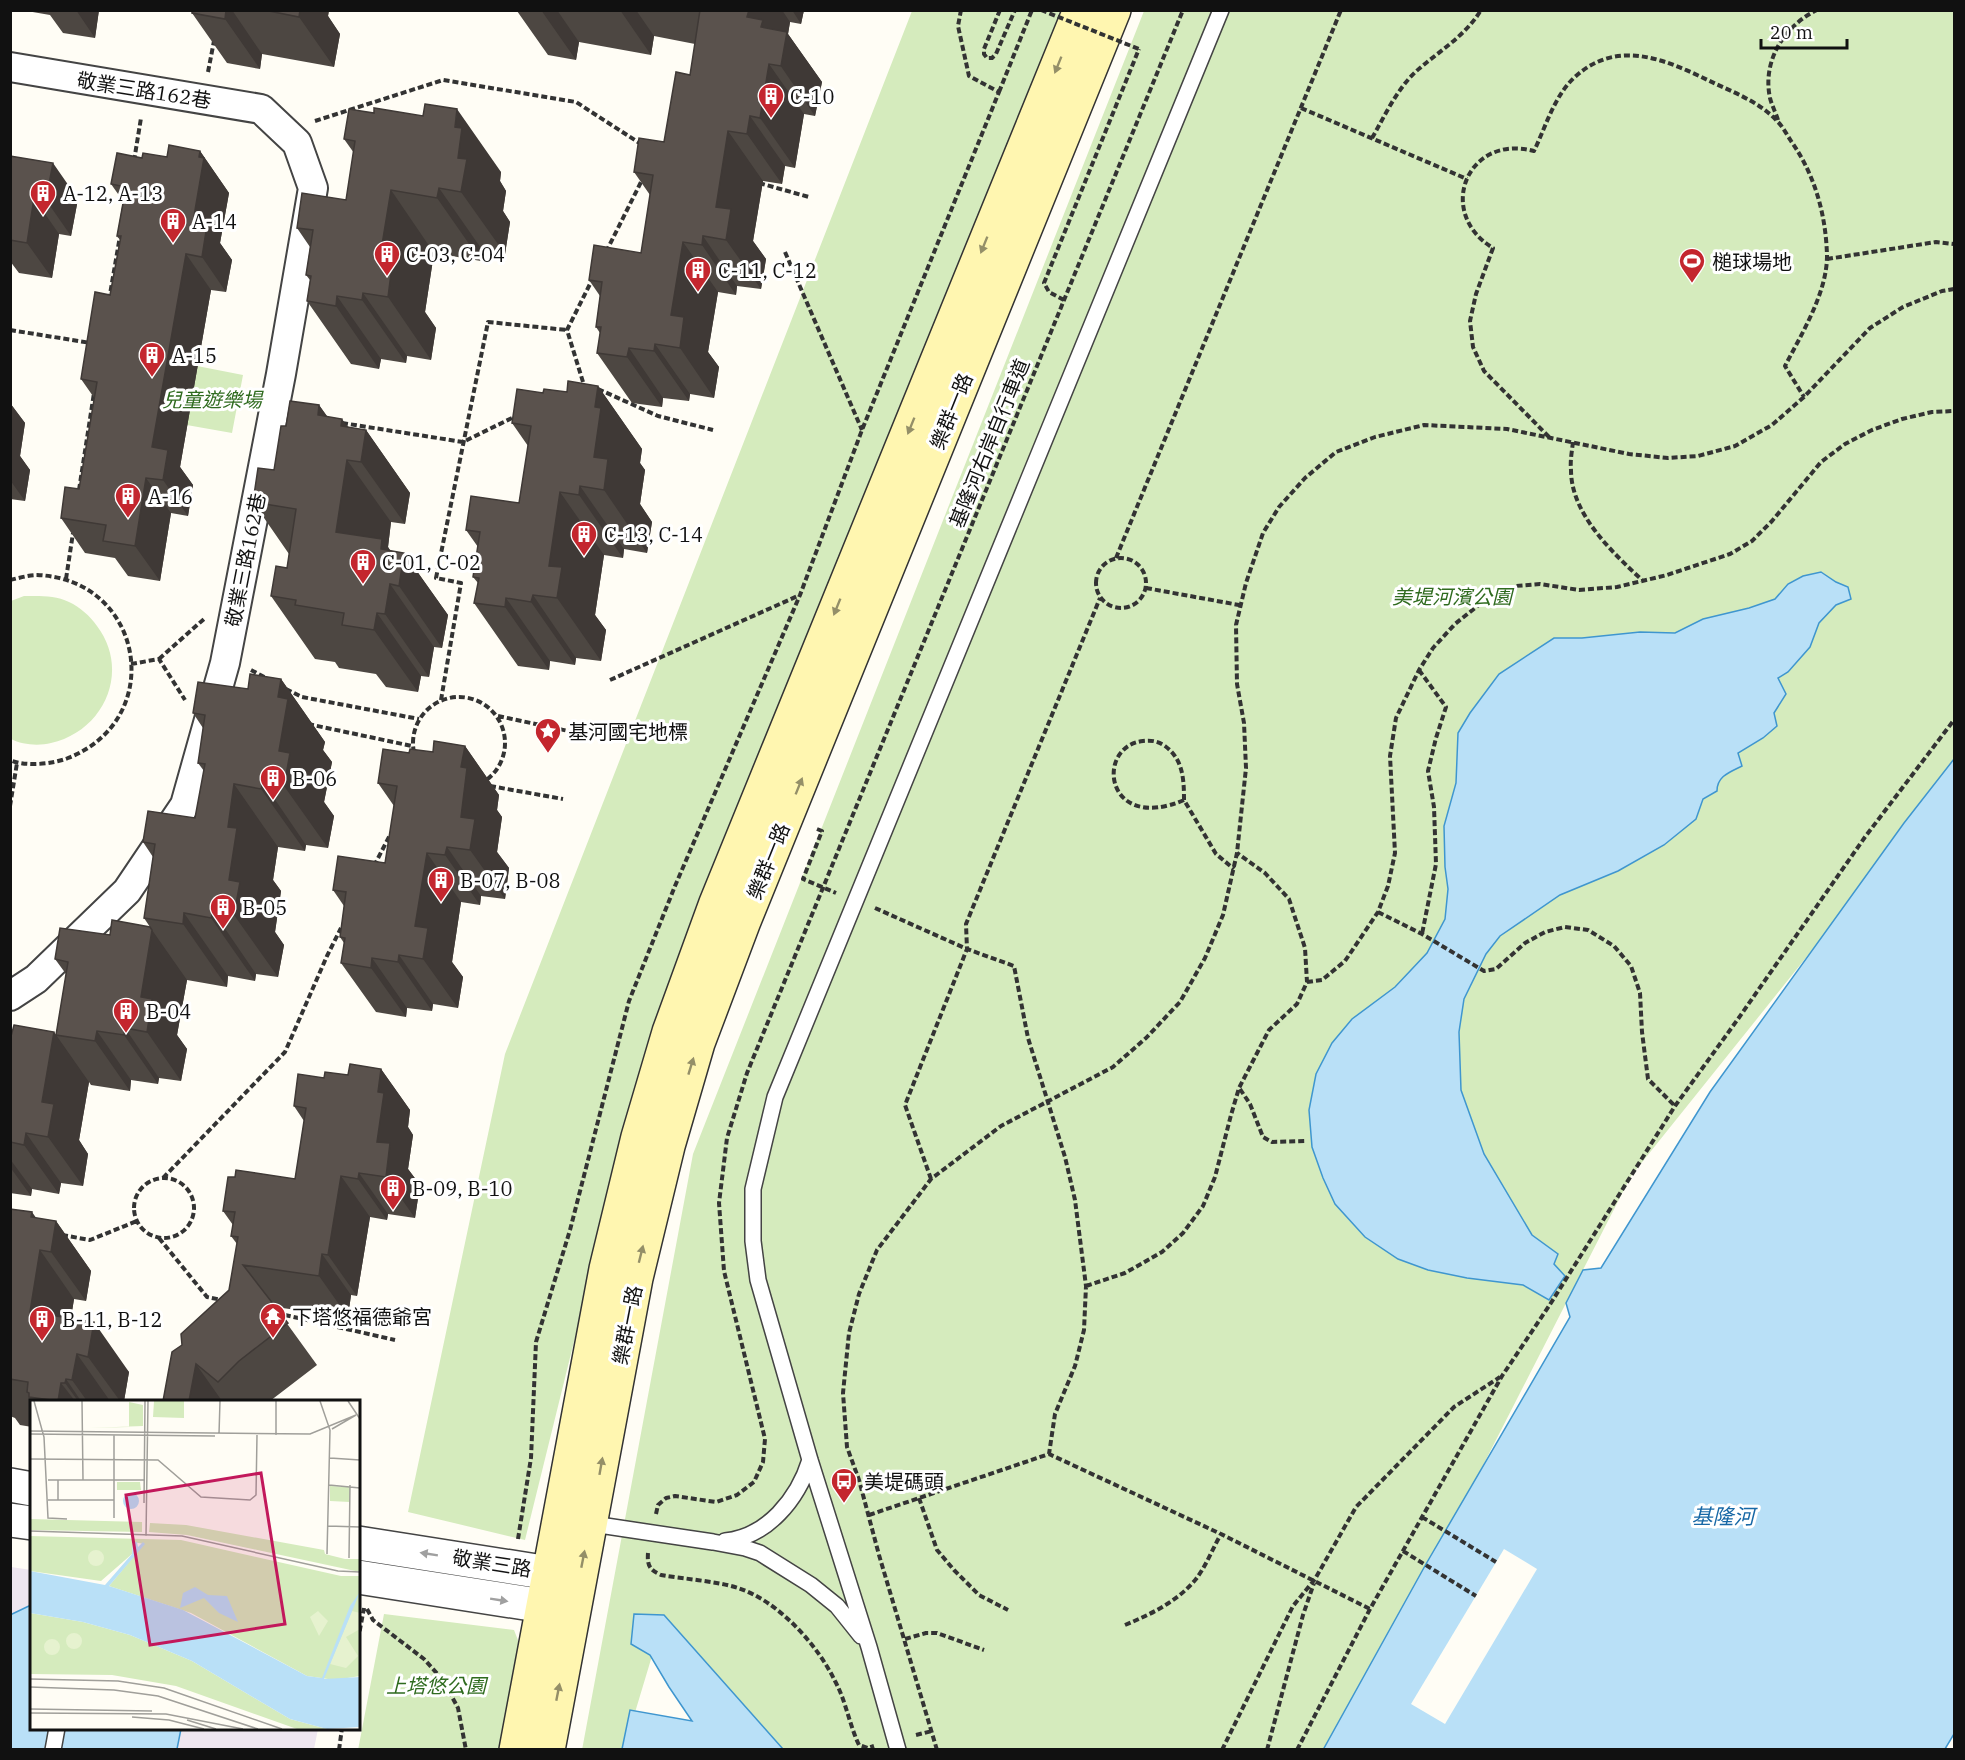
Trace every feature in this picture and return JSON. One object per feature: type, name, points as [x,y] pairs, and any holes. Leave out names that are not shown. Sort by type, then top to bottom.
[{"type":"main road","name":"樂群一路","points":[[548,1749],[576,1595],[575,1521],[606,1269],[638,1137],[669,1032],[716,903],[1080,10]]},
{"type":"main road","name":"樂群一路","points":[[516,1749],[549,1572],[575,1521],[668,1146],[698,1043],[744,921],[1114,10]]},
{"type":"street","name":"敬業三路162巷","points":[[10,67],[261,109],[297,143],[313,188],[281,374],[225,663],[185,805],[127,891],[36,979],[10,996]]},
{"type":"street","points":[[10,1485],[30,1489]]},
{"type":"street","points":[[10,1520],[30,1523]]},
{"type":"street","name":"敬業三路","points":[[360,1543],[549,1572],[576,1595]]},
{"type":"street","name":"敬業三路","points":[[360,1577],[544,1606],[576,1595]]},
{"type":"lane","points":[[898,1749],[758,1280],[753,1241],[753,1189],[775,1097],[1221,10]]},
{"type":"lane","points":[[713,1542],[739,1540],[754,1533],[770,1521],[799,1490],[810,1460]]},
{"type":"lane","points":[[575,1521],[713,1542],[760,1553],[811,1585],[837,1606],[869,1647]]},
{"type":"lane","points":[[52,1749],[57,1730]]},
{"type":"path","points":[[1000,10],[984,49],[987,57],[992,58],[996,54],[1015,10]]},
{"type":"path","points":[[999,92],[1032,10]]},
{"type":"path","points":[[1041,10],[1139,49],[1044,283],[1049,292],[1064,300]]},
{"type":"path","name":"基隆河右岸自行車道","points":[[868,1748],[859,1745],[837,1683],[824,1660],[793,1623],[765,1602],[738,1588],[661,1575],[652,1571],[647,1563],[651,1533],[658,1505],[666,1498],[675,1496],[716,1502],[737,1495],[754,1482],[764,1462],[765,1438],[724,1271],[718,1203],[727,1138],[747,1073],[1184,10]]},
{"type":"path","points":[[1116,558],[1341,10]]},
{"type":"path","points":[[1372,138],[1402,86],[1419,69],[1452,45],[1481,10]]},
{"type":"path","points":[[1804,397],[1785,366],[1811,316],[1821,286],[1827,259],[1824,222],[1817,190],[1802,157],[1779,122],[1770,98],[1769,76],[1773,57],[1782,37],[1793,25],[1817,10]]},
{"type":"path","points":[[204,100],[215,34]]},
{"type":"path","points":[[1550,438],[1484,371],[1473,347],[1470,321],[1476,294],[1493,248],[1472,230],[1466,219],[1463,192],[1467,179],[1483,157],[1495,150],[1521,147],[1534,151],[1559,97],[1576,76],[1598,63],[1621,56],[1648,56],[1670,62],[1749,100],[1779,122]]},
{"type":"path","points":[[315,121],[443,80],[576,102],[645,147]]},
{"type":"path","points":[[1301,108],[1467,179]]},
{"type":"path","points":[[132,171],[142,115]]},
{"type":"path","points":[[603,257],[645,174]]},
{"type":"path","points":[[754,182],[809,197]]},
{"type":"path","points":[[107,310],[122,229]]},
{"type":"path","points":[[1827,259],[1936,242],[1954,244]]},
{"type":"path","points":[[785,252],[862,430]]},
{"type":"path","points":[[573,387],[583,382],[567,330],[593,278]]},
{"type":"path","points":[[937,1749],[859,1480],[847,1447],[843,1393],[849,1333],[859,1294],[877,1250],[931,1179],[1001,1126],[1113,1067],[1146,1038],[1180,1002],[1205,958],[1223,915],[1234,869],[1246,768],[1244,723],[1237,684],[1235,648],[1239,605],[1263,533],[1279,507],[1305,477],[1336,452],[1375,437],[1424,425],[1507,429],[1629,454],[1668,458],[1698,456],[1735,446],[1772,425],[1804,397],[1870,328],[1903,307],[1942,291],[1954,289]]},
{"type":"path","points":[[441,700],[461,583],[435,578],[488,322],[567,330]]},
{"type":"path","points":[[10,330],[101,345]]},
{"type":"path","points":[[594,387],[658,416],[713,430]]},
{"type":"path","points":[[78,497],[94,392]]},
{"type":"path","points":[[1307,982],[1322,980],[1345,961],[1378,912],[1388,886],[1395,853],[1390,756],[1396,718],[1419,670],[1433,648],[1455,624],[1480,604],[1515,586],[1540,584],[1579,591],[1617,587],[1700,565],[1730,554],[1752,541],[1772,521],[1821,462],[1845,444],[1902,419],[1932,412],[1954,411]]},
{"type":"path","points":[[333,422],[463,442],[523,412]]},
{"type":"path","points":[[1573,442],[1570,472],[1579,505],[1594,529],[1642,580]]},
{"type":"path","points":[[66,579],[73,532]]},
{"type":"path","points":[[1116,558],[1126,559],[1135,562],[1142,569],[1146,578],[1146,588],[1142,597],[1135,604],[1126,608],[1116,608],[1107,605],[1100,598],[1096,588],[1096,579],[1100,569],[1107,562],[1116,558]]},
{"type":"path","points":[[10,580],[36,575],[66,579],[93,593],[115,615],[129,643],[132,673],[126,704],[110,730],[87,751],[57,762],[17,763],[10,760]]},
{"type":"path","points":[[1146,588],[1239,605]]},
{"type":"path","points":[[610,680],[800,595]]},
{"type":"path","points":[[931,1179],[905,1105],[967,949],[966,924],[1100,598]]},
{"type":"path","points":[[131,664],[159,659],[211,613]]},
{"type":"path","points":[[159,659],[187,704]]},
{"type":"path","points":[[225,663],[254,671],[269,679]]},
{"type":"path","points":[[1419,670],[1446,707],[1428,771],[1434,807],[1436,864],[1422,934]]},
{"type":"path","points":[[278,685],[302,697],[419,719]]},
{"type":"path","points":[[456,696],[471,697],[486,705],[497,716],[504,730],[506,746],[502,762],[493,775],[480,785],[465,789],[449,789],[434,783],[423,773],[415,760],[412,746],[413,732],[419,719],[428,708],[441,700],[456,696]]},
{"type":"path","points":[[497,716],[587,735]]},
{"type":"path","points":[[1297,1749],[1370,1609],[1502,1376],[1549,1306],[1675,1106],[1865,837],[1954,720]]},
{"type":"path","points":[[307,723],[412,746]]},
{"type":"path","points":[[1184,800],[1170,806],[1144,808],[1133,805],[1123,798],[1113,778],[1114,766],[1119,755],[1138,741],[1150,740],[1161,743],[1170,750],[1178,759],[1184,783],[1184,800],[1216,855],[1234,869]]},
{"type":"path","points":[[10,806],[17,763]]},
{"type":"path","points":[[417,783],[423,773]]},
{"type":"path","points":[[480,785],[563,799]]},
{"type":"path","points":[[819,830],[803,879],[838,894]]},
{"type":"path","points":[[369,875],[391,834]]},
{"type":"path","points":[[1086,1286],[1125,1273],[1162,1252],[1183,1233],[1203,1206],[1215,1178],[1239,1088],[1269,1030],[1297,1004],[1307,982],[1305,948],[1290,899],[1265,873],[1237,853]]},
{"type":"path","points":[[868,906],[967,949],[1014,966],[1028,1038],[1065,1157],[1075,1200],[1086,1286],[1084,1330],[1075,1366],[1055,1414],[1049,1454]]},
{"type":"path","points":[[1378,912],[1422,934],[1484,971],[1496,969],[1525,943],[1545,932],[1565,927],[1587,930],[1614,946],[1631,966],[1640,993],[1648,1079],[1675,1106]]},
{"type":"path","points":[[163,1178],[285,1052],[327,956],[343,926]]},
{"type":"path","points":[[1239,1088],[1250,1104],[1263,1137],[1272,1142],[1305,1141]]},
{"type":"path","points":[[159,1238],[169,1238],[186,1229],[194,1212],[189,1192],[183,1184],[173,1179],[153,1180],[144,1185],[134,1203],[137,1221],[142,1229],[159,1238],[207,1297],[229,1302]]},
{"type":"path","points":[[56,1234],[90,1240],[137,1221]]},
{"type":"path","points":[[274,1312],[395,1340]]},
{"type":"path","points":[[1267,1749],[1302,1615],[1315,1580],[1356,1507],[1454,1407],[1502,1376]]},
{"type":"path","points":[[869,1515],[1049,1454],[1221,1534],[1370,1609]]},
{"type":"path","points":[[919,1498],[938,1550],[943,1557],[979,1594],[1008,1610]]},
{"type":"path","points":[[1422,1517],[1497,1562]]},
{"type":"path","points":[[1125,1625],[1157,1611],[1178,1597],[1197,1579],[1221,1534]]},
{"type":"path","points":[[1403,1551],[1476,1596]]},
{"type":"path","points":[[1222,1749],[1293,1606],[1315,1580]]},
{"type":"path","points":[[360,1630],[365,1605],[372,1620],[424,1659],[443,1680],[458,1708],[466,1749]]},
{"type":"path","points":[[905,1639],[926,1633],[937,1634],[984,1650]]},
{"type":"path","points":[[339,1749],[342,1730]]},
{"type":"shaded area","points":[[11,1567],[30,1570],[30,1730],[318,1730],[314,1749],[11,1750]]},
{"type":"green space","points":[[912,11],[1061,11],[642,1066],[525,1540],[408,1512],[505,1054]]},
{"type":"green space","name":"美堤河濱公園","points":[[1144,11],[1954,11],[1954,773],[1631,1176],[1338,1749],[777,1749],[664,1616],[624,1749],[582,1750],[693,1154]]},
{"type":"green space","name":"兒童遊樂場","points":[[192,365],[243,375],[232,433],[181,424]]},
{"type":"green space","points":[[24,596],[58,598],[81,609],[97,626],[107,643],[112,662],[107,697],[98,713],[70,736],[46,744],[25,744],[11,739],[11,601]]},
{"type":"green space","name":"上塔悠公園","points":[[384,1614],[514,1630],[523,1653],[506,1749],[358,1750]]},
{"type":"water","points":[[1821,572],[1848,587],[1851,599],[1836,605],[1819,623],[1810,647],[1788,672],[1778,678],[1786,694],[1774,713],[1777,726],[1763,738],[1738,753],[1742,766],[1722,778],[1717,791],[1703,799],[1696,819],[1664,845],[1618,871],[1560,895],[1500,936],[1486,954],[1464,999],[1459,1032],[1461,1090],[1484,1154],[1532,1235],[1558,1254],[1554,1264],[1565,1276],[1549,1300],[1523,1285],[1467,1278],[1428,1270],[1398,1259],[1365,1237],[1335,1204],[1312,1147],[1309,1110],[1316,1074],[1332,1043],[1352,1019],[1395,987],[1427,953],[1445,919],[1448,889],[1444,826],[1456,783],[1458,733],[1470,713],[1499,674],[1554,638],[1582,638],[1640,632],[1675,633],[1703,619],[1775,599],[1788,584],[1803,576]]},
{"type":"water","name":"基隆河","points":[[1954,759],[1954,1734],[1945,1749],[1323,1750],[1426,1564],[1570,1317],[1566,1303],[1583,1270],[1601,1268],[1710,1092],[1904,823]]},
{"type":"water","points":[[30,1605],[30,1730],[181,1730],[177,1749],[11,1749],[10,1615]]},
{"type":"water","points":[[634,1614],[664,1615],[783,1749],[622,1749],[630,1710],[692,1721],[650,1655],[631,1644]]},
{"type":"pier","points":[[1504,1549],[1537,1569],[1445,1724],[1411,1704]]},
{"type":"building","points":[[192,10],[226,10],[225,19],[192,13]]},
{"type":"building","points":[[264,10],[300,10],[299,17]]},
{"type":"building","points":[[700,10],[749,10],[747,17],[763,20],[761,27],[787,32],[781,66],[769,64],[760,118],[750,116],[747,134],[728,131],[716,207],[731,209],[726,240],[703,236],[702,245],[683,242],[671,315],[684,317],[680,348],[655,344],[654,351],[629,348],[627,357],[597,353],[601,327],[596,327],[602,282],[589,280],[594,245],[641,253],[653,175],[634,172],[639,138],[664,142],[676,72],[690,75]]},
{"type":"building","points":[[425,104],[457,109],[455,127],[462,128],[458,158],[467,159],[461,192],[439,188],[437,198],[391,190],[379,263],[392,266],[388,297],[363,293],[362,300],[337,296],[336,306],[307,301],[311,276],[306,275],[313,230],[297,228],[302,193],[346,200],[355,141],[344,139],[349,109],[374,113],[374,108],[423,116]]},
{"type":"building","points":[[169,145],[200,151],[199,157],[204,158],[193,222],[207,225],[202,257],[186,254],[152,447],[168,450],[163,480],[146,478],[135,546],[103,541],[106,525],[61,518],[65,487],[79,489],[97,382],[81,379],[95,292],[110,295],[121,236],[117,236],[126,187],[111,184],[117,153],[142,158],[143,153],[167,157]]},
{"type":"building","points":[[10,156],[53,163],[46,200],[34,198],[27,243],[10,240]]},
{"type":"building","points":[[568,381],[598,386],[595,407],[601,408],[594,457],[608,459],[604,490],[580,486],[579,495],[560,492],[549,566],[562,567],[557,598],[533,595],[531,602],[506,598],[505,607],[474,603],[479,578],[473,577],[480,532],[466,530],[471,496],[519,503],[531,426],[512,423],[517,389],[543,393],[544,389],[567,392]]},
{"type":"building","points":[[290,401],[319,405],[318,415],[342,419],[341,426],[366,430],[361,462],[347,460],[336,532],[382,539],[381,549],[404,553],[399,586],[390,584],[385,614],[377,613],[374,630],[342,625],[344,613],[295,605],[296,600],[271,596],[276,566],[287,568],[296,509],[253,502],[258,468],[274,470],[281,426],[286,426]]},
{"type":"building","points":[[250,674],[281,679],[278,697],[288,699],[279,751],[290,753],[284,786],[263,782],[261,789],[234,784],[228,827],[237,828],[229,880],[240,882],[234,915],[213,911],[211,918],[184,913],[183,924],[144,918],[155,844],[143,842],[148,811],[195,818],[205,764],[198,763],[205,715],[193,713],[198,682],[248,689]]},
{"type":"building","points":[[434,741],[465,746],[461,767],[467,768],[461,817],[475,819],[470,850],[447,847],[445,855],[427,853],[415,926],[428,928],[423,959],[399,955],[398,962],[372,958],[371,968],[341,963],[345,938],[340,937],[346,892],[333,890],[338,856],[385,863],[397,786],[378,783],[383,749],[409,753],[410,749],[433,752]]},
{"type":"building","points":[[112,920],[150,927],[152,930],[141,997],[152,999],[147,1032],[125,1028],[124,1035],[97,1031],[95,1041],[56,1035],[68,962],[55,959],[60,928],[110,935]]},
{"type":"building","points":[[14,1025],[54,1032],[42,1102],[54,1104],[48,1137],[26,1133],[24,1145],[10,1142],[10,1040]]},
{"type":"building","points":[[350,1064],[381,1069],[378,1092],[384,1093],[377,1142],[390,1143],[386,1177],[359,1173],[358,1179],[341,1176],[328,1255],[322,1254],[319,1276],[243,1265],[288,1323],[239,1361],[218,1382],[196,1364],[189,1400],[163,1400],[172,1352],[182,1345],[181,1334],[229,1290],[238,1237],[231,1236],[235,1212],[223,1211],[228,1177],[235,1177],[236,1170],[295,1179],[306,1108],[294,1106],[298,1074],[324,1078],[325,1072],[348,1075]]},
{"type":"building","points":[[10,1209],[32,1212],[31,1217],[56,1221],[51,1252],[40,1250],[30,1312],[94,1322],[88,1357],[77,1354],[72,1380],[66,1379],[65,1383],[61,1383],[58,1400],[29,1397],[28,1382],[10,1379]]},
{"type":"place","name":"C-10","points":[[771,119]]},
{"type":"place","name":"A-12, A-13","points":[[43,216]]},
{"type":"place","name":"A-14","points":[[173,244]]},
{"type":"place","name":"C-03, C-04","points":[[387,277]]},
{"type":"place","name":"槌球場地","points":[[1692,284]]},
{"type":"place","name":"C-11, C-12","points":[[698,293]]},
{"type":"place","name":"A-15","points":[[152,378]]},
{"type":"place","name":"A-16","points":[[128,519]]},
{"type":"place","name":"C-13, C-14","points":[[584,557]]},
{"type":"place","name":"C-01, C-02","points":[[363,585]]},
{"type":"place","name":"基河國宅地標","points":[[548,754]]},
{"type":"place","name":"B-06","points":[[273,801]]},
{"type":"place","name":"B-07, B-08","points":[[441,903]]},
{"type":"place","name":"B-05","points":[[223,930]]},
{"type":"place","name":"B-04","points":[[126,1034]]},
{"type":"place","name":"B-09, B-10","points":[[393,1211]]},
{"type":"place","name":"下塔悠福德爺宮","points":[[273,1339]]},
{"type":"place","name":"B-11, B-12","points":[[42,1342]]},
{"type":"place","name":"美堤碼頭","points":[[844,1504]]}]
